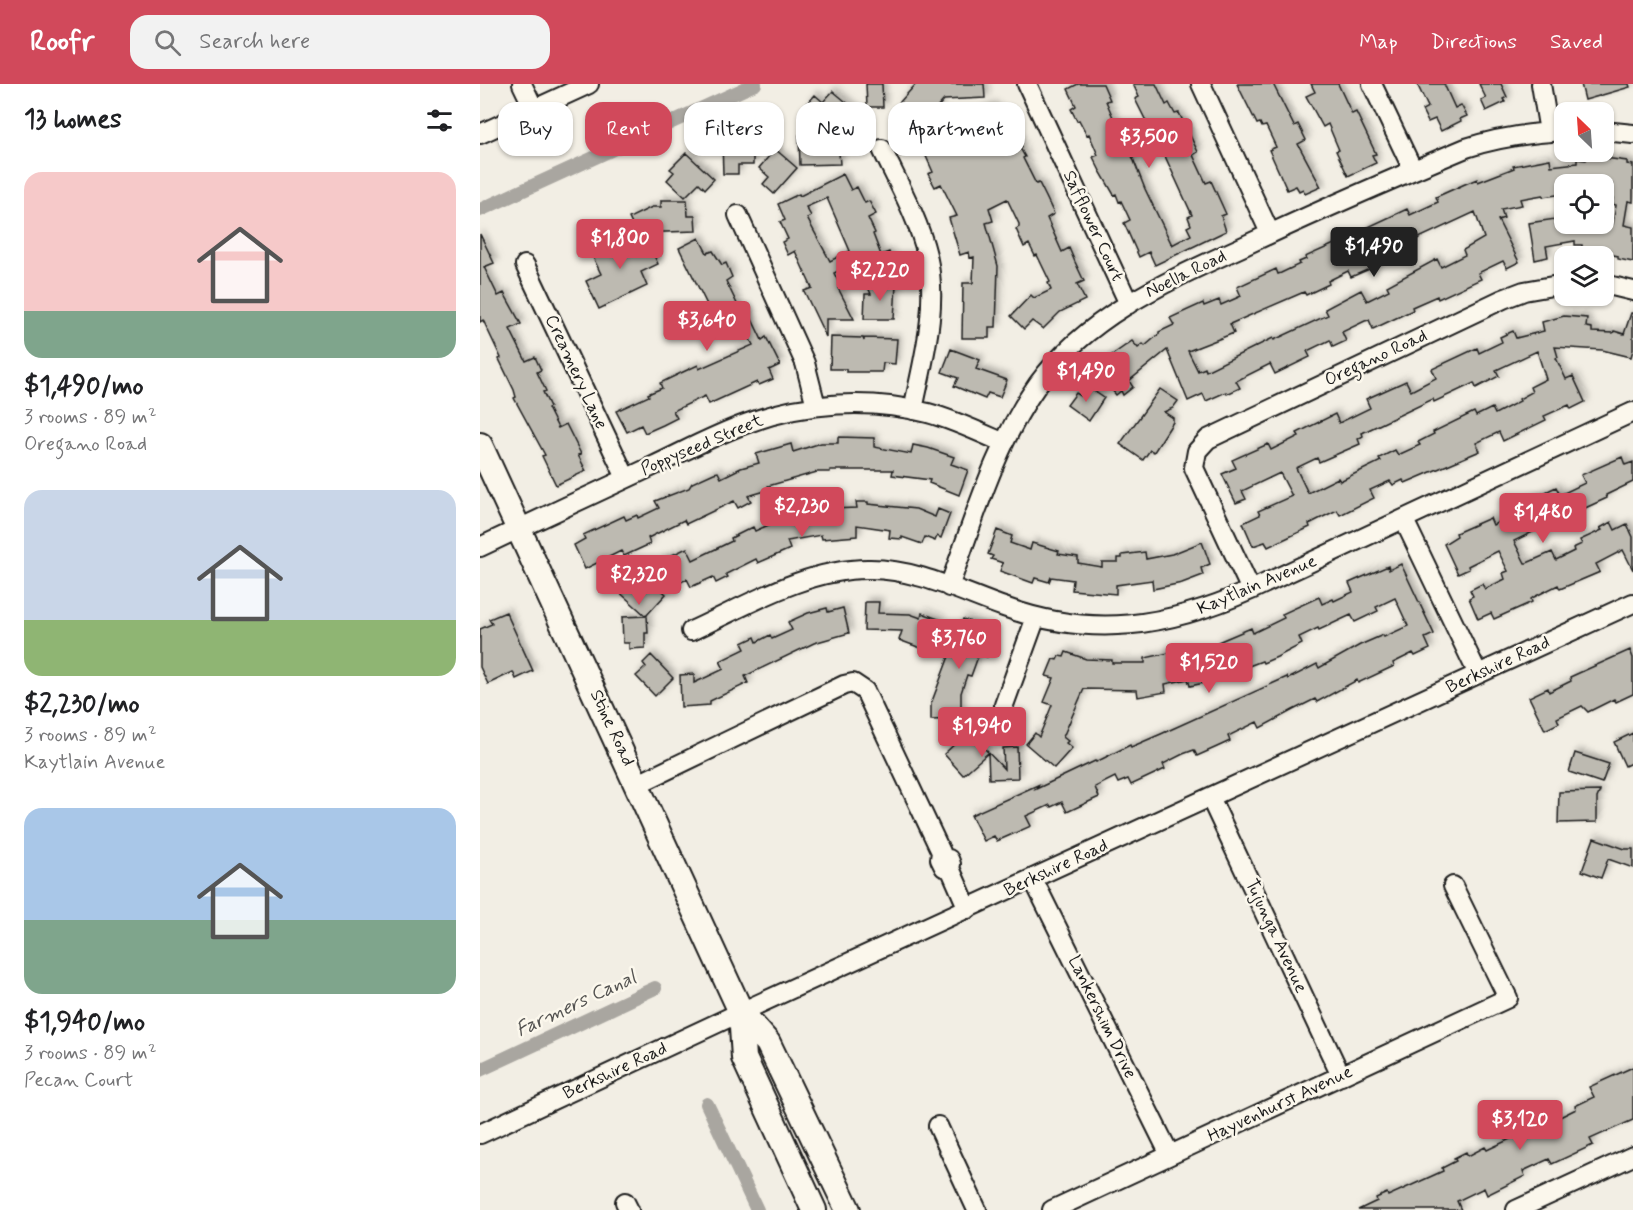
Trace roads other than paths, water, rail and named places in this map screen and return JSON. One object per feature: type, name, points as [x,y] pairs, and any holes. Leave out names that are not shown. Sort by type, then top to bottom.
[{"type":"main road","name":"Stine Road","points":[[480,446],[638,784],[741,1012],[768,1043],[848,1210]]},
{"type":"main road","name":"Stine Road","points":[[741,1012],[744,1058],[814,1210]]},
{"type":"street","points":[[522,84],[531,102]]},
{"type":"street","points":[[544,102],[563,89],[589,84]]},
{"type":"street","name":"Safflower Court","points":[[1027,84],[1129,303]]},
{"type":"street","points":[[1201,84],[1270,233]]},
{"type":"street","points":[[1372,84],[1413,170]]},
{"type":"street","points":[[1541,84],[1554,122]]},
{"type":"street","points":[[480,134],[498,126]]},
{"type":"street","name":"Noella Road","points":[[948,586],[1004,443],[1021,410],[1039,383],[1059,360],[1103,321],[1153,288],[1413,170],[1493,139],[1554,131]]},
{"type":"street","points":[[1614,132],[1633,134]]},
{"type":"street","points":[[882,149],[920,231],[927,256],[931,285],[928,332],[913,410]]},
{"type":"street","points":[[738,215],[806,363],[816,406]]},
{"type":"street","name":"Creamery Lane","points":[[525,265],[626,478]]},
{"type":"street","name":"Oregano Road","points":[[1251,590],[1194,468],[1197,451],[1208,438],[1503,299],[1533,289],[1554,286]]},
{"type":"street","points":[[1614,287],[1633,291]]},
{"type":"street","name":"Poppyseed Street","points":[[480,547],[748,423],[779,413],[816,406],[869,405],[913,410],[959,423],[1004,443]]},
{"type":"street","name":"Kaytlain Avenue","points":[[691,631],[798,582],[848,569],[892,570],[915,575],[1036,617],[1096,625],[1155,622],[1186,615],[1216,606],[1633,412]]},
{"type":"street","points":[[1404,520],[1478,674]]},
{"type":"street","name":"Berkshire Road","points":[[480,1134],[1633,603]]},
{"type":"street","points":[[1004,705],[1036,617]]},
{"type":"street","points":[[638,784],[844,685],[853,683],[865,691],[968,909]]},
{"type":"street","name":"Tujunga Avenue","points":[[1210,797],[1341,1076]]},
{"type":"street","name":"Lankershim Drive","points":[[1033,879],[1170,1155]]},
{"type":"street","name":"Hayvenhurst Avenue","points":[[1052,1210],[1509,998],[1453,886]]},
{"type":"street","points":[[938,1126],[978,1210]]},
{"type":"street","points":[[1516,1210],[1633,1156]]},
{"type":"waterway","points":[[480,210],[755,84]]},
{"type":"waterway","name":"Farmers Canal","points":[[480,1070],[655,988]]},
{"type":"waterway","name":"Farmers Canal","points":[[707,1104],[757,1210]]}]
